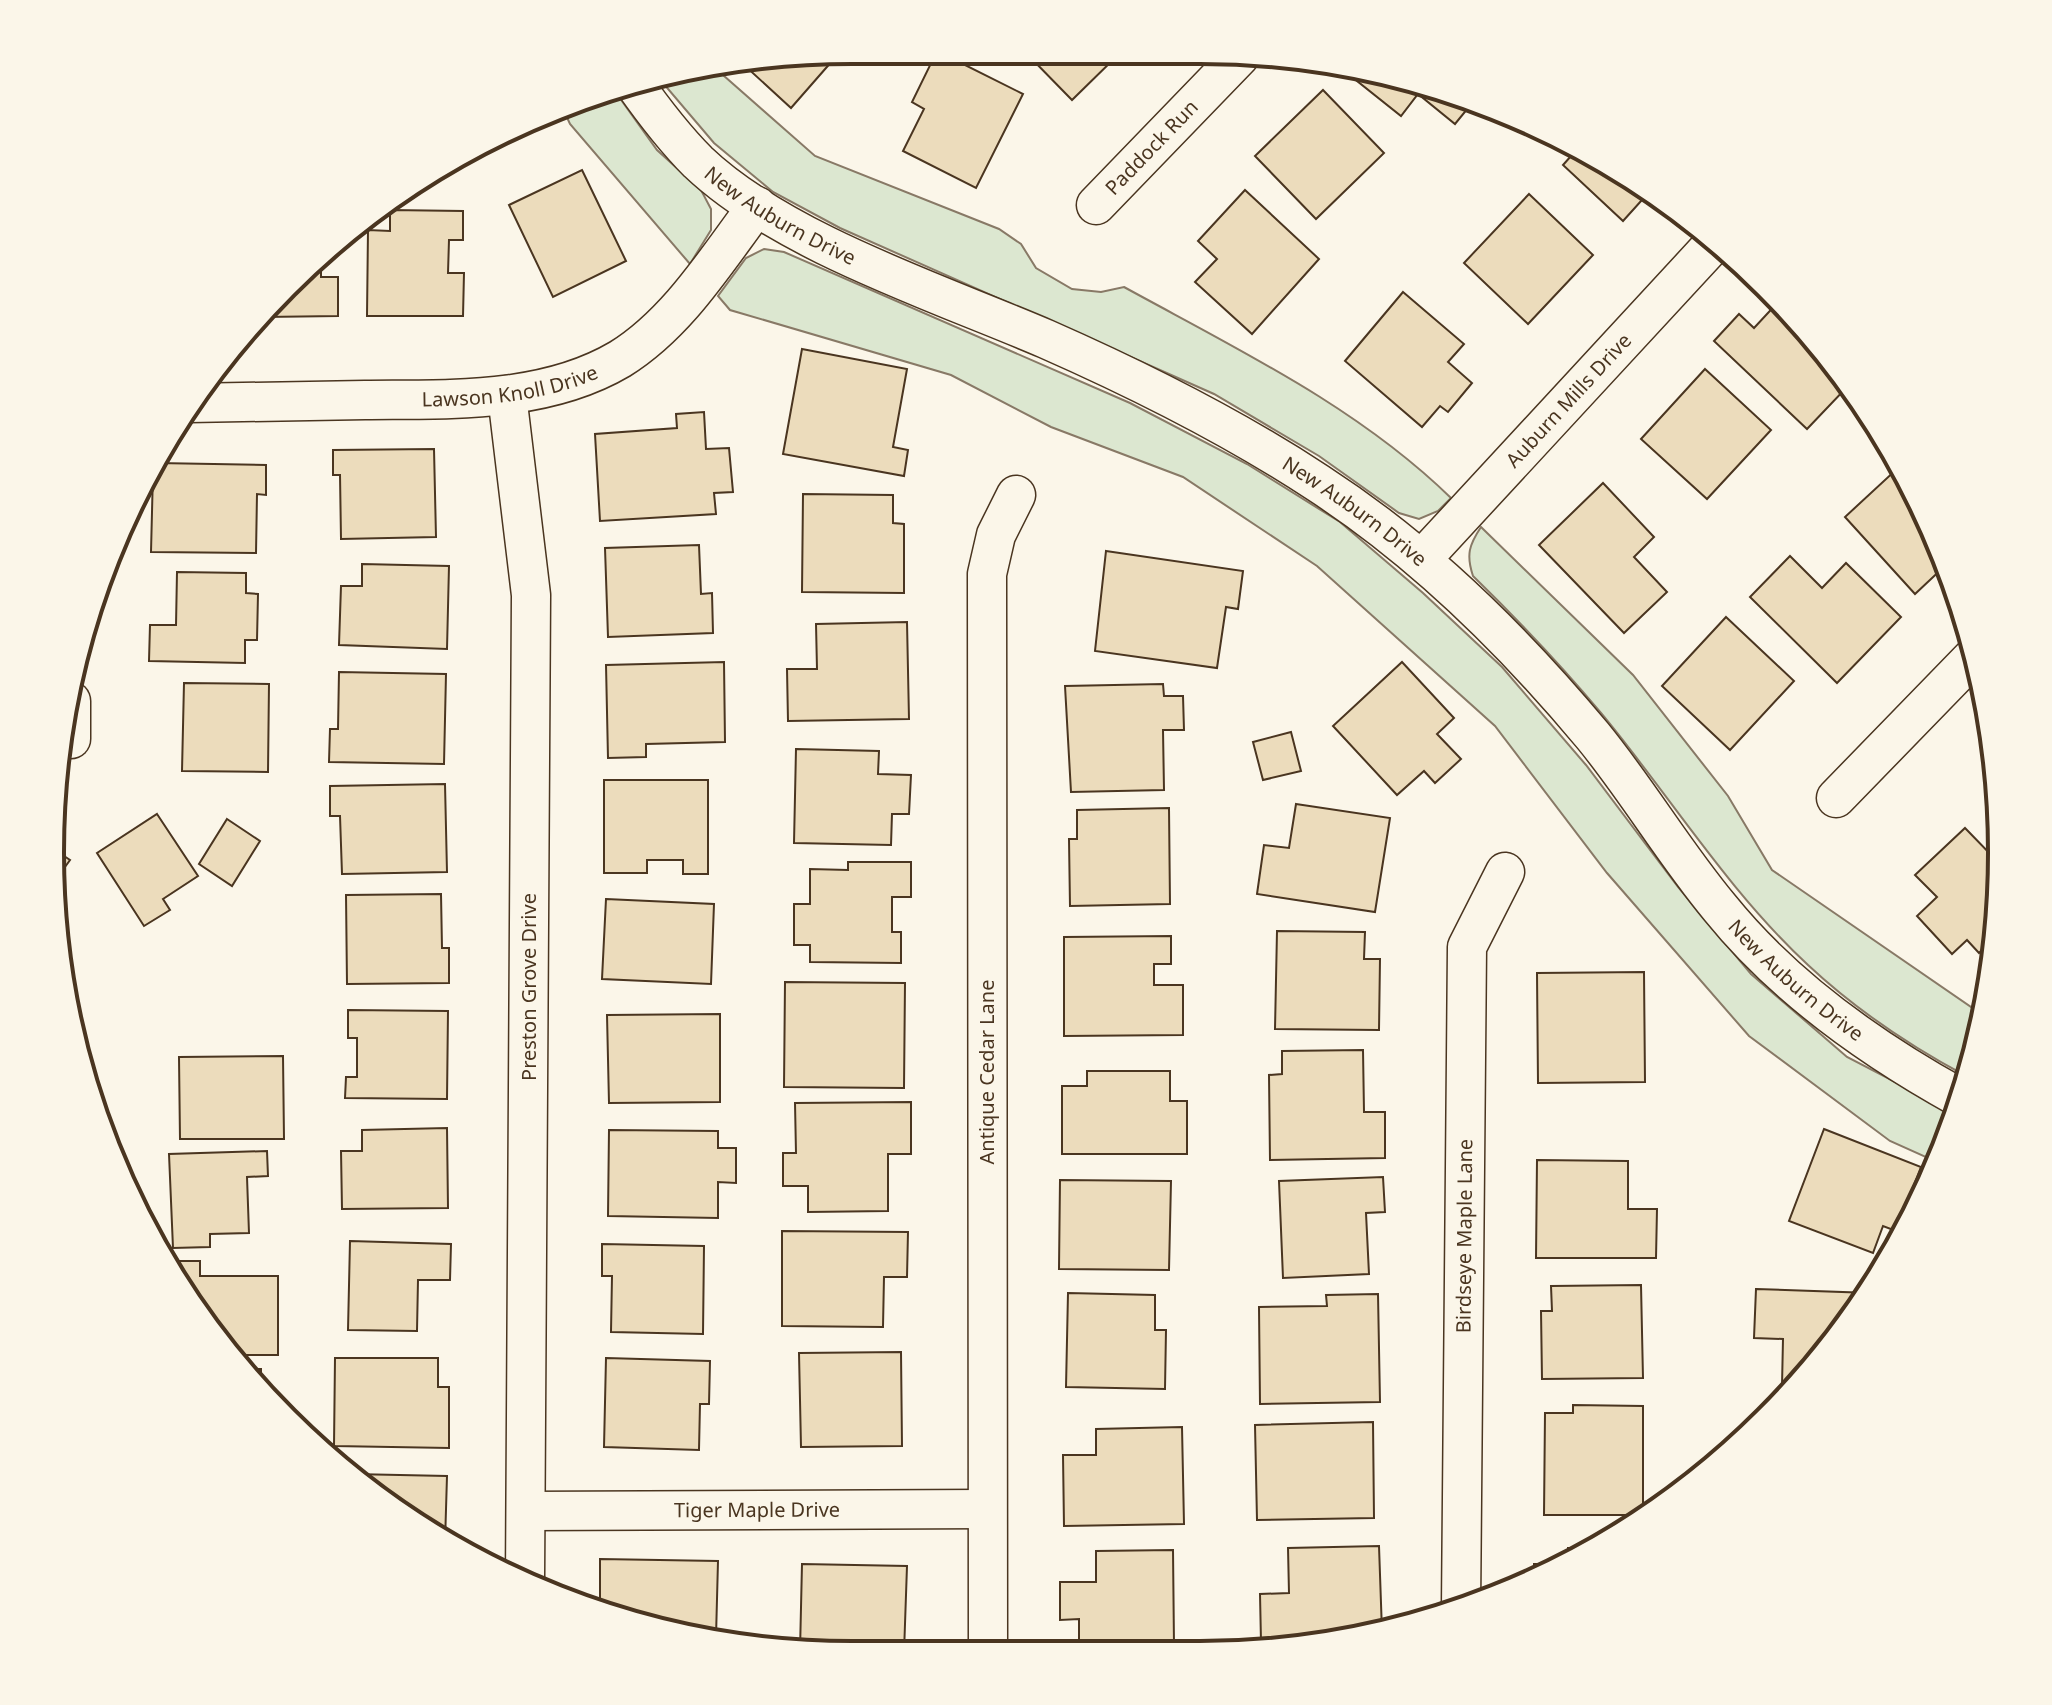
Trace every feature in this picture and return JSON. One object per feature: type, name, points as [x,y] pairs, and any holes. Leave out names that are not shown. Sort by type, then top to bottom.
[{"type":"street","name":"Paddock Run","points":[[1096,205],[1231,65]]},
{"type":"street","name":"New Auburn Drive","points":[[642,93],[698,162],[757,206],[811,238],[1053,342],[1196,412],[1318,483],[1422,559],[1507,640],[1594,738],[1721,910],[1798,987],[1859,1034],[1950,1092]]},
{"type":"street","name":"Lawson Knoll Drive","points":[[205,403],[507,395],[555,385],[619,359],[665,323],[757,206]]},
{"type":"street","name":"Auburn Mills Drive","points":[[1422,559],[1707,250]]},
{"type":"street","name":"Preston Grove Drive","points":[[507,395],[531,595],[525,1570]]},
{"type":"street","name":"Antique Cedar Lane","points":[[988,1641],[987,574],[996,535],[1016,495]]},
{"type":"street","points":[[1836,798],[1965,665]]},
{"type":"street","name":"Birdseye Maple Lane","points":[[1461,1596],[1467,947],[1505,872]]},
{"type":"street","name":"Tiger Maple Drive","points":[[527,1511],[987,1509]]},
{"type":"green space","points":[[723,75],[815,156],[999,229],[1021,244],[1036,268],[1072,289],[1101,292],[1124,287],[1253,357],[1336,408],[1377,435],[1451,498],[1438,511],[1419,519],[1399,513],[1319,456],[1214,394],[840,228],[773,192],[714,143],[666,87]]},
{"type":"green space","points":[[621,99],[657,150],[701,190],[711,209],[711,230],[690,264],[567,118]]},
{"type":"green space","points":[[764,249],[784,252],[1130,403],[1247,464],[1340,522],[1423,593],[1502,667],[1586,765],[1678,887],[1751,974],[1847,1057],[1945,1108],[1926,1157],[1890,1141],[1749,1036],[1607,873],[1495,726],[1317,566],[1183,477],[1051,427],[951,375],[730,310],[718,296],[746,258]]},
{"type":"green space","points":[[1481,527],[1633,675],[1728,796],[1772,870],[1973,1008],[1957,1071],[1864,1012],[1779,936],[1726,875],[1601,713],[1473,576],[1470,550]]},
{"type":"building","points":[[931,64],[963,64],[1023,94],[976,188],[903,151],[924,109],[912,102]]},
{"type":"building","points":[[1037,64],[1109,64],[1072,100]]},
{"type":"building","points":[[829,65],[791,108],[751,71]]},
{"type":"building","points":[[1355,80],[1417,95],[1401,116]]},
{"type":"building","points":[[1323,90],[1384,153],[1316,219],[1255,156]]},
{"type":"building","points":[[1421,96],[1466,111],[1455,124]]},
{"type":"building","points":[[1570,157],[1642,200],[1623,221],[1563,165]]},
{"type":"building","points":[[582,170],[626,261],[553,297],[509,205]]},
{"type":"building","points":[[1245,190],[1319,259],[1252,334],[1195,282],[1217,259],[1198,241]]},
{"type":"building","points":[[1529,194],[1593,255],[1528,324],[1464,263]]},
{"type":"building","points":[[396,210],[463,211],[463,240],[449,240],[448,273],[464,273],[463,316],[367,316],[368,230],[390,231],[390,214]]},
{"type":"building","points":[[321,271],[321,277],[338,277],[338,316],[275,317]]},
{"type":"building","points":[[1403,292],[1464,344],[1448,362],[1472,383],[1448,412],[1440,406],[1422,427],[1345,361]]},
{"type":"building","points":[[1771,310],[1841,394],[1807,429],[1714,341],[1739,314],[1754,328]]},
{"type":"building","points":[[802,349],[907,369],[893,447],[908,450],[904,476],[783,454]]},
{"type":"building","points":[[1705,369],[1771,430],[1707,499],[1641,439]]},
{"type":"building","points":[[704,412],[706,449],[729,448],[733,492],[714,493],[716,514],[600,521],[595,434],[677,428],[676,414]]},
{"type":"building","points":[[434,449],[436,537],[341,539],[340,475],[333,475],[333,450]]},
{"type":"building","points":[[167,463],[266,465],[266,495],[257,494],[256,553],[151,552],[153,490]]},
{"type":"building","points":[[1891,474],[1937,574],[1915,594],[1845,517]]},
{"type":"building","points":[[1603,483],[1654,537],[1634,557],[1667,592],[1624,633],[1539,545]]},
{"type":"building","points":[[803,494],[893,495],[893,523],[904,524],[904,593],[802,592]]},
{"type":"building","points":[[699,545],[701,594],[712,593],[713,633],[608,637],[605,548]]},
{"type":"building","points":[[1106,551],[1243,571],[1238,609],[1226,607],[1217,668],[1095,651]]},
{"type":"building","points":[[1790,556],[1822,588],[1846,563],[1901,617],[1837,683],[1750,597]]},
{"type":"building","points":[[362,564],[449,566],[447,649],[339,645],[341,586],[362,586]]},
{"type":"building","points":[[177,572],[246,573],[246,593],[258,594],[257,640],[245,640],[245,663],[149,661],[150,625],[176,625]]},
{"type":"building","points":[[1726,617],[1794,681],[1730,750],[1662,686]]},
{"type":"building","points":[[907,622],[909,719],[788,721],[787,669],[817,669],[816,624]]},
{"type":"building","points":[[724,662],[725,742],[646,744],[646,757],[608,758],[606,665]]},
{"type":"building","points":[[1402,662],[1454,718],[1437,734],[1461,759],[1435,783],[1424,771],[1397,795],[1333,726]]},
{"type":"building","points":[[339,672],[446,674],[444,764],[329,762],[330,729],[338,729]]},
{"type":"building","points":[[184,683],[269,684],[268,772],[182,771]]},
{"type":"building","points":[[1163,684],[1164,696],[1183,696],[1184,730],[1163,730],[1164,790],[1071,792],[1065,686]]},
{"type":"building","points":[[1291,732],[1301,771],[1263,780],[1253,742]]},
{"type":"building","points":[[796,749],[879,751],[878,774],[911,775],[909,814],[892,814],[891,845],[794,843]]},
{"type":"building","points":[[604,780],[708,780],[708,874],[683,874],[683,860],[647,860],[647,873],[604,873]]},
{"type":"building","points":[[445,784],[447,872],[342,874],[340,816],[330,816],[330,786]]},
{"type":"building","points":[[1296,804],[1390,818],[1375,912],[1257,894],[1264,845],[1289,848]]},
{"type":"building","points":[[1169,808],[1170,904],[1070,906],[1069,839],[1077,839],[1077,810]]},
{"type":"building","points":[[157,814],[198,876],[163,899],[170,910],[144,926],[97,853]]},
{"type":"building","points":[[227,819],[260,841],[232,886],[199,864]]},
{"type":"building","points":[[1965,828],[1988,852],[1986,904],[1979,953],[1967,940],[1952,954],[1917,916],[1937,897],[1915,875]]},
{"type":"building","points":[[848,862],[911,862],[911,897],[892,897],[892,932],[901,932],[901,963],[810,962],[810,945],[794,945],[794,904],[810,904],[810,869],[848,870]]},
{"type":"building","points":[[441,894],[442,948],[449,948],[449,983],[347,984],[346,895]]},
{"type":"building","points":[[606,899],[714,904],[711,984],[602,979]]},
{"type":"building","points":[[1277,931],[1365,932],[1364,959],[1380,959],[1379,1030],[1275,1029]]},
{"type":"building","points":[[1171,936],[1171,964],[1154,964],[1154,985],[1183,985],[1183,1035],[1064,1036],[1064,937]]},
{"type":"building","points":[[1644,972],[1645,1082],[1538,1083],[1537,973]]},
{"type":"building","points":[[785,982],[905,983],[904,1088],[784,1087]]},
{"type":"building","points":[[348,1010],[448,1011],[447,1099],[345,1098],[346,1077],[357,1077],[357,1038],[348,1038]]},
{"type":"building","points":[[720,1014],[720,1102],[609,1103],[607,1015]]},
{"type":"building","points":[[1363,1050],[1364,1112],[1385,1112],[1385,1158],[1270,1160],[1269,1075],[1282,1074],[1282,1051]]},
{"type":"building","points":[[283,1056],[284,1139],[180,1139],[179,1057]]},
{"type":"building","points":[[1087,1071],[1170,1071],[1170,1101],[1187,1101],[1187,1154],[1062,1154],[1062,1086],[1087,1086]]},
{"type":"building","points":[[911,1102],[911,1154],[888,1154],[888,1211],[808,1212],[808,1186],[783,1186],[783,1153],[796,1153],[795,1103]]},
{"type":"building","points":[[447,1128],[448,1208],[342,1209],[341,1151],[362,1151],[362,1130]]},
{"type":"building","points":[[1824,1129],[1921,1167],[1892,1229],[1883,1226],[1873,1253],[1789,1221]]},
{"type":"building","points":[[609,1130],[718,1131],[718,1148],[736,1148],[736,1183],[718,1182],[718,1218],[608,1216]]},
{"type":"building","points":[[267,1151],[268,1176],[247,1177],[249,1233],[210,1234],[210,1247],[173,1248],[169,1154]]},
{"type":"building","points":[[1537,1160],[1628,1161],[1628,1209],[1657,1209],[1656,1258],[1536,1258]]},
{"type":"building","points":[[1383,1177],[1385,1212],[1366,1213],[1369,1274],[1283,1278],[1279,1181]]},
{"type":"building","points":[[1060,1180],[1171,1181],[1169,1270],[1059,1269]]},
{"type":"building","points":[[782,1231],[908,1232],[907,1277],[884,1277],[883,1327],[782,1326]]},
{"type":"building","points":[[350,1241],[451,1244],[450,1280],[418,1280],[417,1331],[348,1330]]},
{"type":"building","points":[[602,1244],[704,1246],[703,1334],[611,1332],[612,1276],[602,1276]]},
{"type":"building","points":[[179,1261],[200,1261],[200,1276],[278,1276],[278,1355],[246,1355],[197,1291]]},
{"type":"building","points":[[1641,1285],[1643,1378],[1542,1379],[1541,1311],[1552,1311],[1551,1286]]},
{"type":"building","points":[[1756,1289],[1854,1292],[1825,1333],[1782,1383],[1783,1339],[1754,1338]]},
{"type":"building","points":[[1068,1293],[1155,1295],[1155,1330],[1166,1330],[1165,1389],[1066,1387]]},
{"type":"building","points":[[1378,1294],[1380,1402],[1260,1404],[1259,1307],[1327,1306],[1326,1295]]},
{"type":"building","points":[[901,1352],[902,1446],[801,1447],[799,1353]]},
{"type":"building","points":[[335,1358],[438,1358],[438,1387],[449,1387],[449,1448],[334,1446]]},
{"type":"building","points":[[606,1358],[710,1361],[709,1404],[700,1404],[699,1450],[604,1447]]},
{"type":"building","points":[[1573,1405],[1643,1406],[1643,1504],[1627,1515],[1544,1515],[1545,1413],[1573,1413]]},
{"type":"building","points":[[1373,1422],[1374,1518],[1257,1520],[1255,1425]]},
{"type":"building","points":[[1182,1427],[1184,1524],[1064,1526],[1063,1455],[1096,1455],[1096,1429]]},
{"type":"building","points":[[368,1474],[447,1476],[445,1527]]},
{"type":"building","points":[[1379,1546],[1382,1619],[1261,1638],[1260,1594],[1289,1593],[1288,1548]]},
{"type":"building","points":[[1173,1550],[1174,1641],[1079,1641],[1079,1619],[1060,1620],[1060,1582],[1096,1582],[1096,1551]]},
{"type":"building","points":[[600,1559],[718,1561],[716,1629],[648,1614],[600,1599]]},
{"type":"building","points":[[802,1564],[907,1566],[904,1641],[800,1639]]}]
